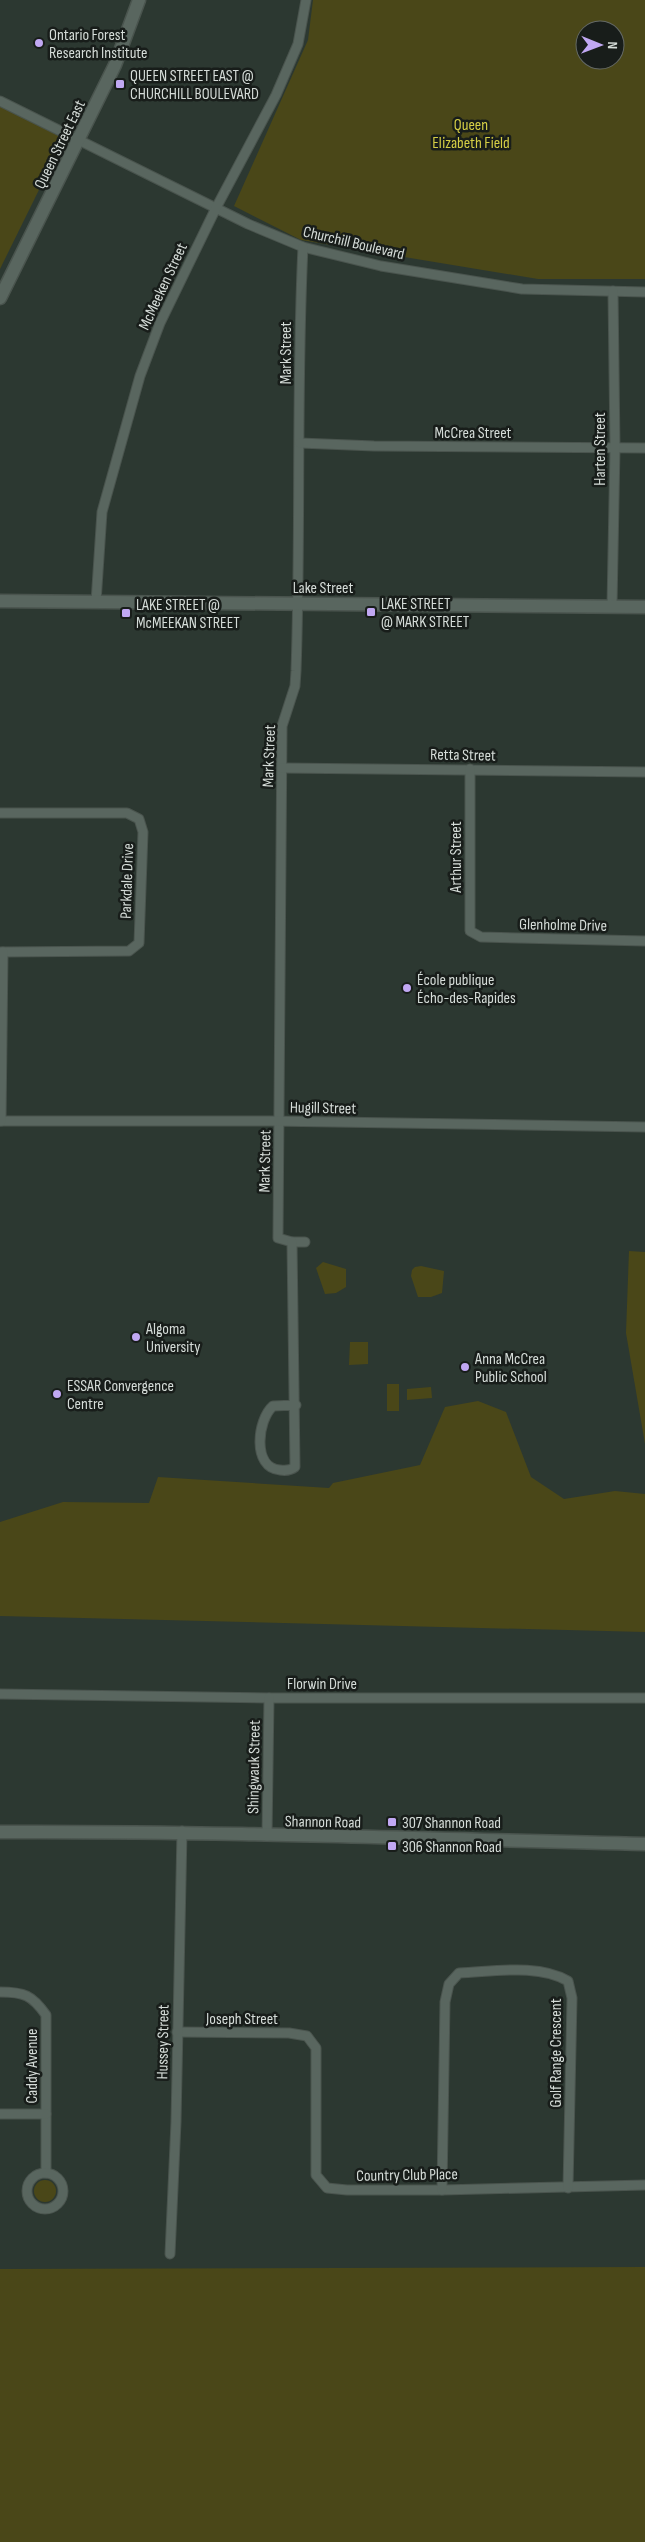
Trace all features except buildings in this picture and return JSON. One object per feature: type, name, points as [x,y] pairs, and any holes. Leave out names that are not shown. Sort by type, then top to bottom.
[{"type":"street","name":"Queen Street East","points":[[0,298],[115,65],[139,0]]},
{"type":"street","name":"McMeeken Street","points":[[96,602],[102,512],[140,376],[160,323],[216,208],[276,95],[298,44],[306,0]]},
{"type":"street","name":"Churchill Boulevard","points":[[0,101],[216,208],[303,247],[381,266],[522,289],[645,292]]},
{"type":"street","name":"Mark Street","points":[[292,1242],[278,1238],[282,726],[295,686],[300,443],[298,341],[303,247]]},
{"type":"street","name":"Harten Street","points":[[612,606],[615,448],[613,291]]},
{"type":"street","name":"McCrea Street","points":[[300,443],[374,446],[645,448]]},
{"type":"street","name":"Lake Street","points":[[0,601],[645,607]]},
{"type":"street","name":"Retta Street","points":[[282,768],[645,772]]},
{"type":"street","name":"Arthur Street","points":[[470,769],[470,931],[481,937]]},
{"type":"street","name":"Parkdale Drive","points":[[0,813],[127,814],[139,820],[143,832],[139,942],[129,952],[2,952]]},
{"type":"street","name":"Glenholme Drive","points":[[481,937],[645,941]]},
{"type":"street","points":[[1,1120],[2,952]]},
{"type":"street","name":"Hugill Street","points":[[1,1120],[280,1121],[645,1127]]},
{"type":"street","points":[[296,1405],[273,1406],[264,1417],[261,1454],[265,1463],[271,1468],[284,1471],[295,1466],[296,1405],[292,1242],[304,1242]]},
{"type":"street","name":"Florwin Drive","points":[[0,1694],[269,1698],[645,1698]]},
{"type":"street","name":"Shingwauk Street","points":[[267,1836],[269,1698]]},
{"type":"street","name":"Shannon Road","points":[[0,1832],[182,1831],[267,1836],[645,1844]]},
{"type":"street","name":"Hussey Street","points":[[170,2254],[176,2122],[182,1831]]},
{"type":"street","name":"Golf Range Crescent","points":[[442,2190],[445,2002],[448,1984],[459,1973],[521,1971],[556,1974],[568,1981],[572,1998],[568,2188]]},
{"type":"street","name":"Caddy Avenue","points":[[0,1992],[17,1992],[36,1999],[46,2015],[46,2173]]},
{"type":"street","name":"Joseph Street","points":[[177,2032],[289,2033],[307,2036]]},
{"type":"street","name":"Country Club Place","points":[[307,2036],[316,2048],[316,2175],[327,2188],[347,2190],[442,2190],[511,2186],[568,2188],[645,2185]]},
{"type":"street","points":[[0,2114],[46,2114]]},
{"type":"street","points":[[46,2173],[57,2177],[62,2187],[61,2199],[52,2207],[47,2208],[35,2206],[28,2197],[27,2191],[28,2185],[35,2176],[46,2173]]},
{"type":"green space","name":"Queen Elizabeth Field","points":[[313,0],[645,0],[645,279],[538,279],[301,240],[234,206],[308,40]]},
{"type":"green space","points":[[0,101],[66,135],[0,269]]},
{"type":"green space","points":[[629,1251],[645,1252],[645,1444],[626,1333]]},
{"type":"green space","points":[[323,1262],[346,1269],[346,1287],[336,1293],[325,1294],[316,1268]]},
{"type":"green space","points":[[421,1266],[444,1271],[442,1293],[431,1297],[418,1297],[411,1276],[412,1270],[415,1267]]},
{"type":"green space","points":[[350,1342],[368,1342],[368,1364],[349,1365]]},
{"type":"green space","points":[[387,1384],[399,1384],[399,1411],[387,1411]]},
{"type":"green space","points":[[431,1387],[432,1398],[407,1400],[407,1389]]},
{"type":"green space","points":[[478,1401],[506,1412],[531,1477],[564,1499],[615,1491],[645,1494],[645,1632],[0,1616],[0,1522],[63,1502],[149,1503],[158,1477],[329,1488],[333,1483],[420,1465],[445,1407]]},
{"type":"green space","points":[[45,2180],[53,2183],[56,2191],[53,2199],[45,2202],[37,2199],[34,2191],[37,2183]]},
{"type":"green space","points":[[645,2267],[645,2542],[0,2542],[0,2269]]},
{"type":"place","name":"Ontario Forest Research Institute","points":[[39,43]]},
{"type":"place","name":"QUEEN STREET EAST @ CHURCHILL BOULEVARD","points":[[120,84]]},
{"type":"place","name":"LAKE STREET @ MARK STREET","points":[[371,612]]},
{"type":"place","name":"LAKE STREET @ McMEEKAN STREET","points":[[126,613]]},
{"type":"place","name":"École publique Écho-des-Rapides","points":[[407,988]]},
{"type":"place","name":"Algoma University","points":[[136,1337]]},
{"type":"place","name":"Anna McCrea Public School","points":[[465,1367]]},
{"type":"place","name":"ESSAR Convergence Centre","points":[[57,1394]]},
{"type":"place","name":"307 Shannon Road","points":[[392,1822]]},
{"type":"place","name":"306 Shannon Road","points":[[392,1846]]}]
